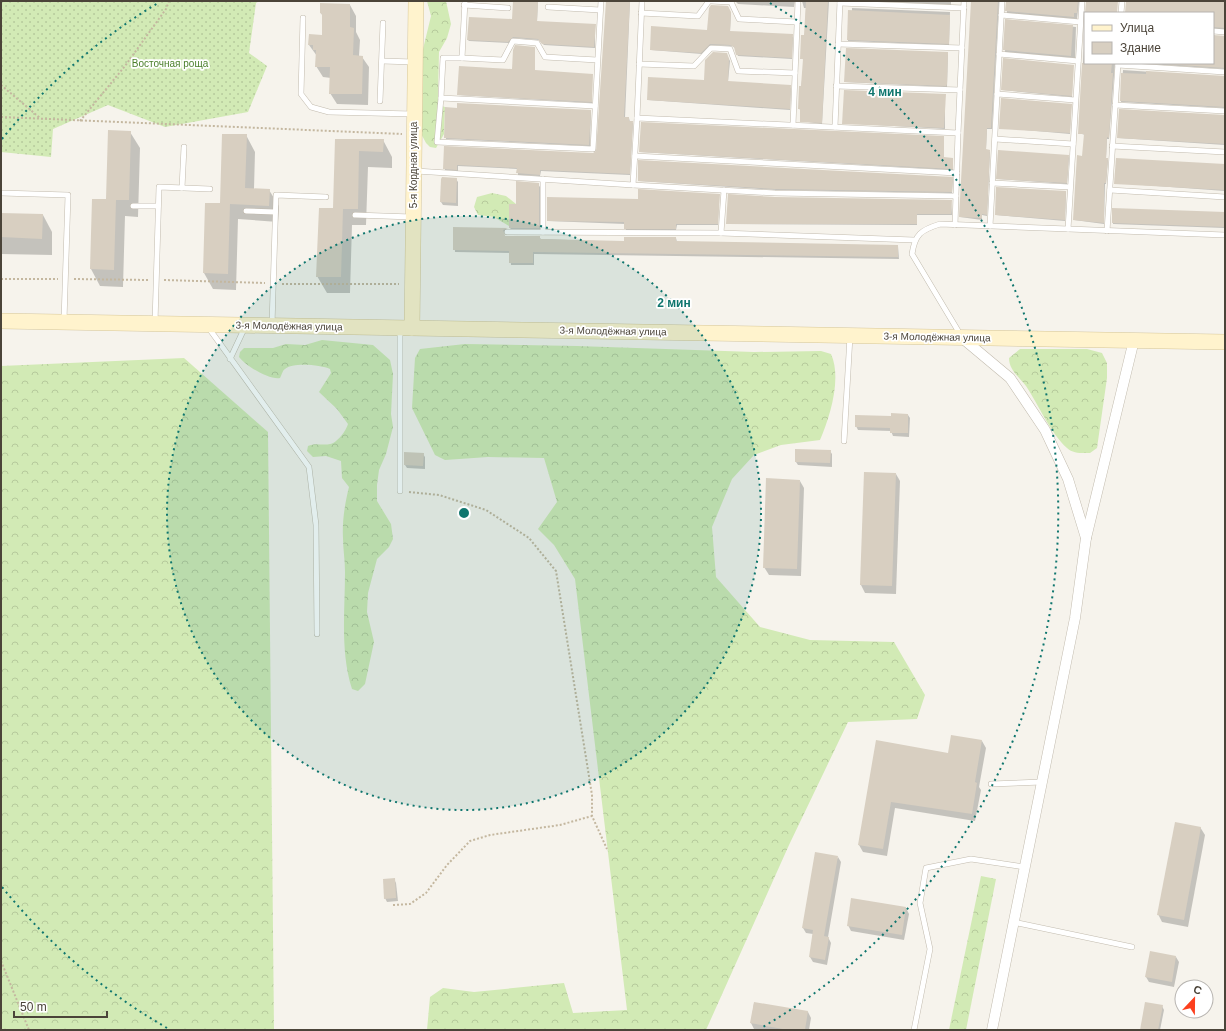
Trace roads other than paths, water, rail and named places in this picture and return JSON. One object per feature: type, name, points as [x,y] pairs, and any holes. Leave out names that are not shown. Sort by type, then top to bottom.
[{"type":"main road","name":"5-я Кордная улица","points":[[406,328],[413,285],[413,134],[416,1]]},
{"type":"main road","name":"3-я Молодёжная улица","points":[[1,321],[1225,342]]},
{"type":"street","points":[[961,337],[1010,378],[1045,430],[1068,479],[1086,538]]},
{"type":"street","points":[[992,1030],[1075,618],[1086,538],[1134,340]]},
{"type":"lane","points":[[597,60],[545,57],[537,43],[513,41],[503,60],[443,58],[437,142],[593,149],[601,1]]},
{"type":"lane","points":[[634,185],[642,1]]},
{"type":"lane","points":[[641,13],[698,16],[710,1],[731,2],[739,19],[797,22]]},
{"type":"lane","points":[[792,125],[798,1]]},
{"type":"lane","points":[[955,225],[964,1]]},
{"type":"lane","points":[[990,226],[1002,1]]},
{"type":"lane","points":[[1068,229],[1082,1]]},
{"type":"lane","points":[[1121,12],[1122,1]]},
{"type":"lane","points":[[835,127],[840,2],[964,8]]},
{"type":"lane","points":[[462,58],[464,3],[508,8]]},
{"type":"lane","points":[[548,7],[600,10]]},
{"type":"lane","points":[[1001,15],[1080,22]]},
{"type":"lane","points":[[303,18],[301,94],[311,108],[329,112],[414,114]]},
{"type":"lane","points":[[380,102],[382,23]]},
{"type":"lane","points":[[1214,31],[1225,32]]},
{"type":"lane","points":[[838,44],[962,48]]},
{"type":"lane","points":[[639,64],[694,66],[711,48],[730,49],[738,71],[795,73]]},
{"type":"lane","points":[[999,54],[1078,61]]},
{"type":"lane","points":[[382,61],[415,62]]},
{"type":"lane","points":[[1107,230],[1118,64],[1225,72]]},
{"type":"lane","points":[[836,86],[960,90]]},
{"type":"lane","points":[[997,94],[1076,100]]},
{"type":"lane","points":[[441,98],[595,106]]},
{"type":"lane","points":[[1115,105],[1225,111]]},
{"type":"lane","points":[[637,118],[958,133]]},
{"type":"lane","points":[[995,139],[1073,144]]},
{"type":"lane","points":[[1112,146],[1225,152]]},
{"type":"lane","points":[[182,188],[184,147]]},
{"type":"lane","points":[[635,156],[957,173]]},
{"type":"lane","points":[[413,171],[775,193],[956,196]]},
{"type":"lane","points":[[543,179],[544,232]]},
{"type":"lane","points":[[992,183],[1070,188]]},
{"type":"lane","points":[[155,324],[159,187],[210,189]]},
{"type":"lane","points":[[721,233],[724,190]]},
{"type":"lane","points":[[1110,190],[1225,197]]},
{"type":"lane","points":[[1,193],[68,195],[64,322]]},
{"type":"lane","points":[[272,326],[276,195],[326,197]]},
{"type":"lane","points":[[133,206],[158,206]]},
{"type":"lane","points":[[246,211],[275,212]]},
{"type":"lane","points":[[355,215],[413,217]]},
{"type":"lane","points":[[961,337],[912,254],[914,240],[925,229],[940,224],[1225,235]]},
{"type":"lane","points":[[507,232],[721,233],[914,240]]},
{"type":"lane","points":[[206,325],[309,467],[316,525],[317,634]]},
{"type":"lane","points":[[230,359],[245,325]]},
{"type":"lane","points":[[400,491],[406,328]]},
{"type":"lane","points":[[844,441],[850,335]]},
{"type":"lane","points":[[991,784],[1042,782]]},
{"type":"lane","points":[[914,1030],[930,949],[920,903],[926,868],[971,859],[1025,867]]},
{"type":"lane","points":[[1014,922],[1132,947]]},
{"type":"park label","name":"Восточная роща","points":[[170,63]]}]
